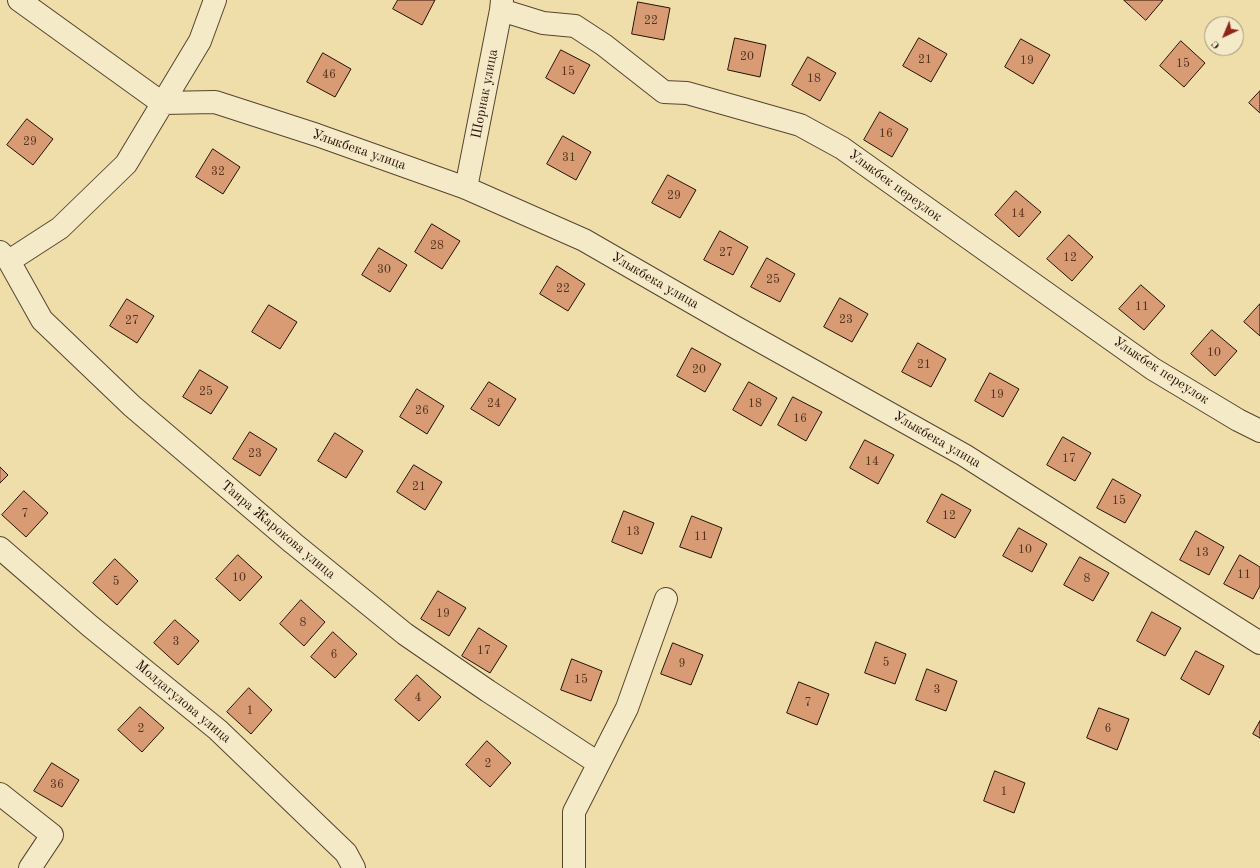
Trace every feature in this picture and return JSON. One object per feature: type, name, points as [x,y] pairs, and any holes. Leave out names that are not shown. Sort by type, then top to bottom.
[{"type":"street","points":[[19,0],[162,103]]},
{"type":"street","points":[[5,256],[60,228],[126,164],[200,40],[215,0]]},
{"type":"street","name":"Шорнак улица","points":[[466,188],[501,5]]},
{"type":"street","name":"Улыкбек переулок","points":[[501,5],[543,23],[575,26],[604,45],[664,92],[687,94],[800,126],[842,148],[1153,369],[1238,420],[1260,431]]},
{"type":"street","name":"Улыкбека улица","points":[[162,103],[215,102],[317,135],[466,188],[584,240],[735,327],[964,455],[1260,643]]},
{"type":"street","name":"Таира Жарокова улица","points":[[5,256],[42,320],[132,406],[245,503],[405,634],[598,763]]},
{"type":"street","name":"Молдагулова улица","points":[[0,548],[90,626],[218,730],[346,853],[354,868]]},
{"type":"street","points":[[574,868],[574,812],[627,708],[666,599]]},
{"type":"street","points":[[0,794],[52,835],[30,868]]},
{"type":"building","points":[[398,0],[435,0],[422,25],[393,9]]},
{"type":"building","points":[[1124,0],[1163,0],[1146,20]]},
{"type":"building","points":[[638,2],[670,8],[664,40],[632,34]]},
{"type":"building","points":[[735,38],[766,45],[760,77],[728,70]]},
{"type":"building","points":[[919,38],[947,54],[931,82],[903,66]]},
{"type":"building","points":[[1021,39],[1050,55],[1033,84],[1005,67]]},
{"type":"building","points":[[1181,41],[1205,63],[1184,87],[1160,66]]},
{"type":"building","points":[[561,50],[590,65],[574,94],[546,78]]},
{"type":"building","points":[[323,53],[351,69],[335,97],[307,82]]},
{"type":"building","points":[[808,57],[836,73],[820,101],[792,85]]},
{"type":"building","points":[[1260,91],[1260,113],[1249,103]]},
{"type":"building","points":[[880,112],[908,129],[892,157],[864,140]]},
{"type":"building","points":[[27,119],[53,139],[33,165],[7,145]]},
{"type":"building","points":[[563,136],[591,152],[576,180],[547,164]]},
{"type":"building","points":[[213,149],[240,167],[223,194],[196,177]]},
{"type":"building","points":[[668,175],[696,190],[680,218],[652,203]]},
{"type":"building","points":[[1016,191],[1041,212],[1019,237],[995,215]]},
{"type":"building","points":[[432,224],[460,241],[442,269],[415,252]]},
{"type":"building","points":[[720,231],[748,247],[733,275],[704,260]]},
{"type":"building","points":[[1069,235],[1093,257],[1072,281],[1047,259]]},
{"type":"building","points":[[379,248],[407,265],[390,292],[362,275]]},
{"type":"building","points":[[767,258],[795,274],[780,302],[751,287]]},
{"type":"building","points":[[557,266],[585,284],[568,311],[540,294]]},
{"type":"building","points":[[1141,285],[1165,306],[1144,330],[1119,309]]},
{"type":"building","points":[[840,298],[868,314],[852,342],[824,327]]},
{"type":"building","points":[[127,299],[154,316],[137,343],[110,326]]},
{"type":"building","points":[[1260,304],[1260,336],[1244,322]]},
{"type":"building","points":[[269,305],[297,322],[280,349],[252,332]]},
{"type":"building","points":[[1212,330],[1237,351],[1215,376],[1191,354]]},
{"type":"building","points":[[918,343],[946,359],[931,387],[902,372]]},
{"type":"building","points":[[692,348],[721,364],[705,392],[677,376]]},
{"type":"building","points":[[200,370],[228,387],[211,414],[183,397]]},
{"type":"building","points":[[990,373],[1019,389],[1003,417],[975,401]]},
{"type":"building","points":[[489,382],[516,399],[499,426],[471,409]]},
{"type":"building","points":[[749,382],[777,398],[761,426],[733,410]]},
{"type":"building","points":[[417,389],[444,406],[427,434],[400,417]]},
{"type":"building","points":[[793,397],[822,412],[806,441],[778,425]]},
{"type":"building","points":[[250,432],[277,449],[260,476],[233,459]]},
{"type":"building","points":[[335,433],[363,451],[346,478],[318,461]]},
{"type":"building","points":[[1063,437],[1091,453],[1075,481],[1047,465]]},
{"type":"building","points":[[865,440],[894,455],[878,484],[850,468]]},
{"type":"building","points":[[414,465],[442,482],[425,510],[397,492]]},
{"type":"building","points":[[0,467],[8,475],[0,483]]},
{"type":"building","points":[[1113,479],[1141,495],[1125,523],[1097,508]]},
{"type":"building","points":[[24,491],[48,513],[26,537],[2,515]]},
{"type":"building","points":[[942,494],[971,510],[955,538],[927,522]]},
{"type":"building","points":[[624,511],[654,523],[642,554],[612,542]]},
{"type":"building","points":[[692,516],[722,528],[711,558],[680,547]]},
{"type":"building","points":[[1019,528],[1047,544],[1032,572],[1003,556]]},
{"type":"building","points":[[1196,531],[1224,547],[1209,575],[1180,560]]},
{"type":"building","points":[[238,555],[262,577],[240,601],[216,579]]},
{"type":"building","points":[[1240,555],[1260,567],[1260,586],[1253,599],[1224,584]]},
{"type":"building","points":[[1080,557],[1109,573],[1093,601],[1064,585]]},
{"type":"building","points":[[115,559],[138,581],[117,605],[93,583]]},
{"type":"building","points":[[438,591],[466,608],[449,636],[421,619]]},
{"type":"building","points":[[301,600],[325,622],[304,646],[280,624]]},
{"type":"building","points":[[1152,612],[1181,628],[1165,656],[1137,641]]},
{"type":"building","points":[[175,620],[199,641],[178,665],[154,643]]},
{"type":"building","points":[[479,628],[507,646],[490,673],[462,656]]},
{"type":"building","points":[[333,632],[357,654],[335,678],[311,657]]},
{"type":"building","points":[[876,642],[906,654],[895,684],[865,673]]},
{"type":"building","points":[[673,643],[703,655],[691,685],[661,674]]},
{"type":"building","points":[[1196,651],[1224,666],[1209,695],[1181,679]]},
{"type":"building","points":[[572,659],[602,671],[591,701],[561,690]]},
{"type":"building","points":[[927,669],[957,681],[946,711],[916,700]]},
{"type":"building","points":[[417,675],[441,697],[419,721],[395,700]]},
{"type":"building","points":[[799,682],[829,694],[817,725],[787,713]]},
{"type":"building","points":[[249,688],[272,710],[251,734],[227,712]]},
{"type":"building","points":[[140,707],[164,728],[142,752],[118,730]]},
{"type":"building","points":[[1099,708],[1129,719],[1117,750],[1087,738]]},
{"type":"building","points":[[1260,721],[1260,738],[1253,734]]},
{"type":"building","points":[[487,741],[511,763],[490,787],[466,765]]},
{"type":"building","points":[[52,763],[79,780],[62,807],[34,791]]},
{"type":"building","points":[[995,771],[1025,783],[1014,813],[984,801]]}]
